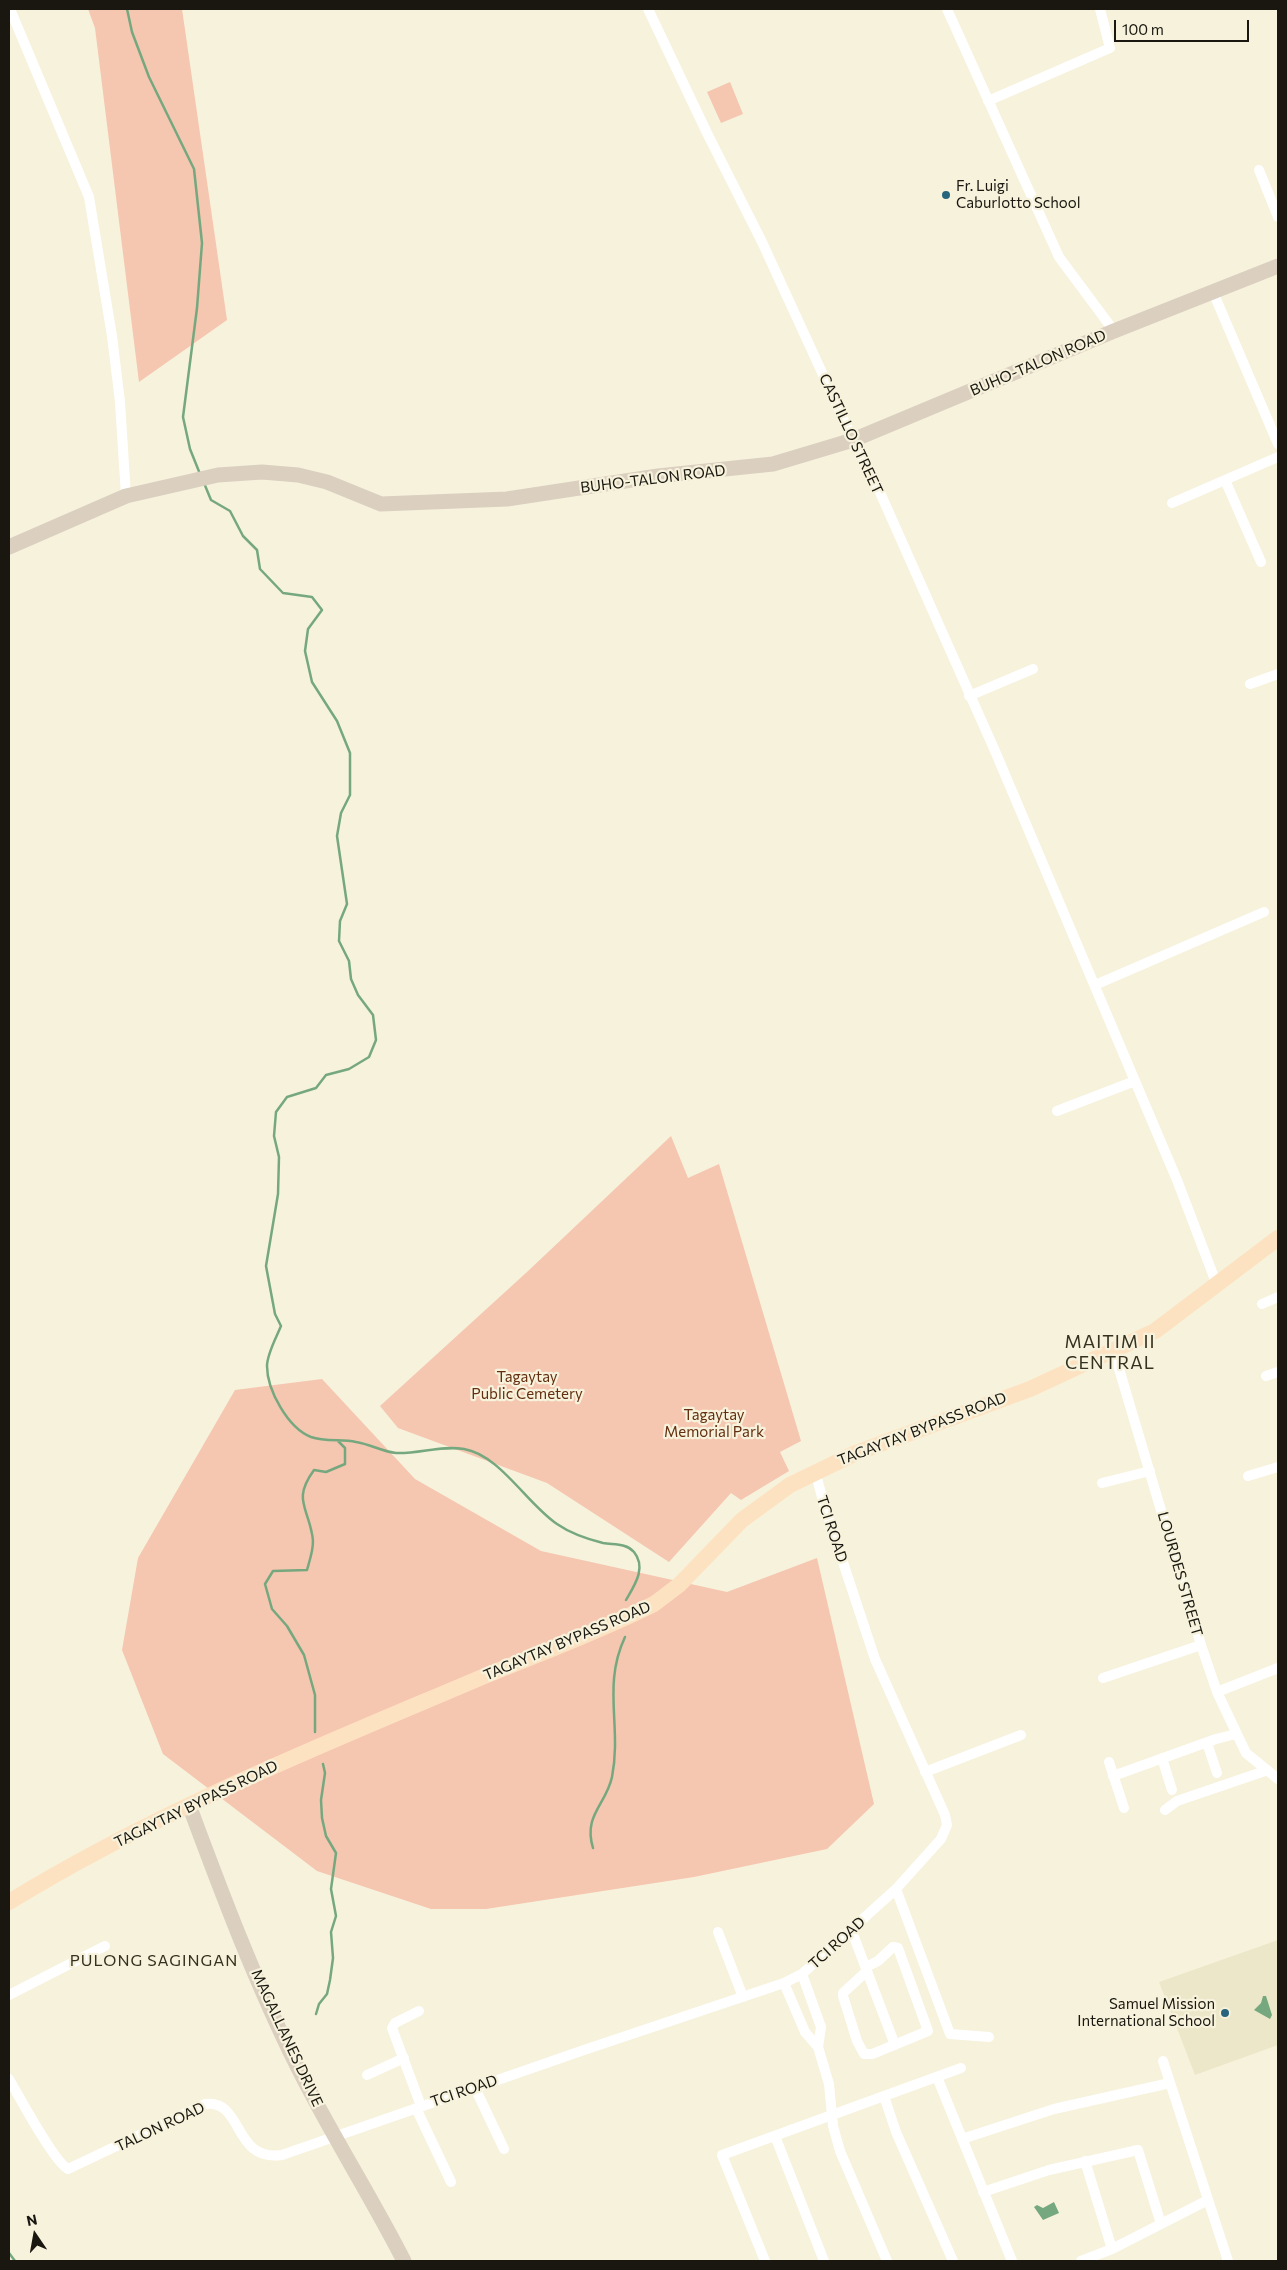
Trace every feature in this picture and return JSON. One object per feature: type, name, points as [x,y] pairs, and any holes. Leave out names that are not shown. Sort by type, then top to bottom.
[{"type":"main road","name":"TAGAYTAY BYPASS ROAD","points":[[9,1902],[93,1854],[190,1805],[318,1746],[654,1604],[679,1585],[748,1514],[784,1489],[815,1471],[863,1450],[1030,1389],[1114,1352],[1155,1331],[1278,1238]]},
{"type":"street","points":[[10,9],[89,197],[112,336],[120,402],[126,496]]},
{"type":"street","name":"CASTILLO STREET","points":[[648,9],[706,133],[762,242],[852,440],[878,488],[995,751],[1136,1081],[1217,1285]]},
{"type":"street","points":[[947,9],[1059,257],[1114,331]]},
{"type":"street","points":[[988,102],[1110,48],[1100,9]]},
{"type":"street","points":[[1259,170],[1278,217]]},
{"type":"street","name":"BUHO-TALON ROAD","points":[[9,547],[126,496],[218,475],[262,472],[298,475],[327,482],[381,504],[507,499],[658,476],[773,464],[852,440],[1114,331],[1278,266]]},
{"type":"street","points":[[1213,292],[1278,444]]},
{"type":"street","points":[[1172,503],[1278,457]]},
{"type":"street","points":[[1225,480],[1261,562]]},
{"type":"street","points":[[969,696],[1033,670]]},
{"type":"street","points":[[1250,684],[1278,674]]},
{"type":"street","points":[[1095,985],[1264,912]]},
{"type":"street","points":[[1057,1111],[1136,1081]]},
{"type":"street","points":[[1262,1304],[1278,1297]]},
{"type":"street","name":"LOURDES STREET","points":[[1114,1352],[1201,1645],[1217,1692],[1246,1753],[1278,1779]]},
{"type":"street","points":[[1266,1376],[1278,1372]]},
{"type":"street","points":[[1248,1476],[1278,1467]]},
{"type":"street","points":[[1102,1483],[1150,1470]]},
{"type":"street","name":"TCI ROAD","points":[[336,2136],[784,1983],[802,1974],[896,1889],[941,1839],[947,1825],[945,1815],[873,1652],[825,1508],[815,1471]]},
{"type":"street","points":[[1103,1678],[1201,1645]]},
{"type":"street","points":[[1217,1692],[1278,1668]]},
{"type":"street","points":[[1113,1776],[1236,1734]]},
{"type":"street","points":[[925,1772],[1021,1735]]},
{"type":"street","points":[[1207,1743],[1217,1773]]},
{"type":"street","points":[[1162,1758],[1172,1790]]},
{"type":"street","points":[[1109,1762],[1124,1808]]},
{"type":"street","points":[[1165,1810],[1177,1801],[1266,1771]]},
{"type":"street","name":"MAGALLANES DRIVE","points":[[190,1805],[232,1915],[279,2029],[311,2094],[404,2261]]},
{"type":"street","points":[[896,1889],[950,2034],[989,2038]]},
{"type":"street","points":[[852,1929],[895,2045]]},
{"type":"street","points":[[718,1932],[743,1997]]},
{"type":"street","points":[[9,1995],[105,1946]]},
{"type":"street","points":[[892,1947],[898,1948],[928,2031],[872,2054],[864,2054],[857,2041],[843,1992],[867,1969],[892,1947]]},
{"type":"street","points":[[802,1974],[821,2027],[818,2047],[828,2084],[832,2115],[840,2151],[887,2261]]},
{"type":"street","points":[[784,1983],[805,2032],[818,2047]]},
{"type":"street","points":[[419,2011],[395,2023],[392,2028],[404,2058],[418,2107],[451,2182]]},
{"type":"street","points":[[367,2075],[404,2058]]},
{"type":"street","points":[[1163,2061],[1227,2259],[1216,2261]]},
{"type":"street","points":[[764,2261],[722,2155],[961,2068]]},
{"type":"street","points":[[937,2076],[1012,2261]]},
{"type":"street","name":"TALON ROAD","points":[[9,2080],[48,2144],[68,2169],[206,2104],[215,2103],[222,2106],[254,2150],[269,2156],[282,2155],[336,2136]]},
{"type":"street","points":[[962,2139],[1054,2109],[1170,2083]]},
{"type":"street","points":[[475,2088],[504,2148]]},
{"type":"street","points":[[884,2096],[896,2132],[953,2261]]},
{"type":"street","points":[[775,2136],[824,2261]]},
{"type":"street","points":[[983,2192],[1085,2160],[1138,2150],[1161,2224]]},
{"type":"street","points":[[1085,2160],[1112,2249]]},
{"type":"street","points":[[1081,2261],[1112,2249],[1208,2200]]},
{"type":"shaded area","name":"Samuel Mission International School","points":[[1278,1940],[1278,2045],[1195,2075],[1159,1982]]},
{"type":"shaded area","points":[[1263,1996],[1266,1996],[1272,2015],[1270,2019],[1254,2010],[1261,2003]]},
{"type":"shaded area","points":[[1054,2202],[1059,2213],[1043,2220],[1034,2207],[1037,2205],[1043,2208]]},
{"type":"green space","points":[[88,9],[182,9],[227,320],[139,382],[95,28]]},
{"type":"green space","points":[[730,82],[743,114],[721,123],[707,92]]},
{"type":"green space","name":"Tagaytay Public Cemetery","points":[[671,1136],[688,1178],[719,1164],[801,1441],[780,1452],[789,1471],[741,1500],[731,1493],[669,1562],[547,1483],[398,1428],[380,1406],[527,1272]]},
{"type":"green space","points":[[322,1379],[415,1479],[541,1551],[727,1592],[817,1558],[874,1804],[827,1849],[694,1877],[486,1909],[431,1909],[317,1871],[163,1754],[122,1650],[138,1558],[235,1390]]},
{"type":"waterway","points":[[127,9],[132,32],[149,77],[194,169],[202,243],[197,308],[183,417],[190,449],[200,474]]},
{"type":"waterway","points":[[204,483],[211,500],[230,511],[243,536],[257,550],[260,569],[283,593],[312,597],[322,610],[308,629],[305,651],[312,682],[337,721],[350,753],[350,795],[341,813],[337,836],[347,904],[340,921],[339,941],[349,961],[351,979],[358,995],[373,1015],[376,1040],[369,1057],[349,1069],[326,1075],[316,1088],[287,1097],[276,1112],[274,1136],[279,1157],[278,1194],[266,1266],[275,1314],[281,1326],[267,1361],[268,1376],[275,1397],[294,1425],[311,1437],[356,1442],[396,1453],[447,1448],[464,1449],[490,1460],[557,1524],[591,1540],[624,1546],[634,1552],[638,1558],[639,1571],[638,1577],[626,1600]]},
{"type":"waterway","points":[[315,1732],[315,1695],[304,1655],[287,1626],[272,1609],[265,1584],[273,1571],[307,1570],[312,1552],[313,1538],[303,1502],[304,1488],[314,1470],[326,1472],[345,1464],[345,1448],[338,1441]]},
{"type":"waterway","points":[[593,1848],[591,1837],[593,1818],[612,1777],[615,1740],[613,1689],[618,1655],[625,1637]]},
{"type":"waterway","points":[[316,2014],[319,2004],[327,1994],[330,1980],[333,1958],[331,1932],[336,1916],[331,1889],[336,1853],[326,1836],[322,1818],[321,1800],[325,1773],[323,1764]]},
{"type":"waterway","points":[[9,2253],[15,2261]]},
{"type":"place","name":"Fr. Luigi Caburlotto School","points":[[946,195]]},
{"type":"place","name":"Samuel Mission International School","points":[[1225,2013]]},
{"type":"district","name":"MAITIM II CENTRAL","points":[[1110,1352]]},
{"type":"district","name":"PULONG SAGINGAN","points":[[154,1961]]},
{"type":"park label","name":"Tagaytay Memorial Park","points":[[714,1424]]}]
